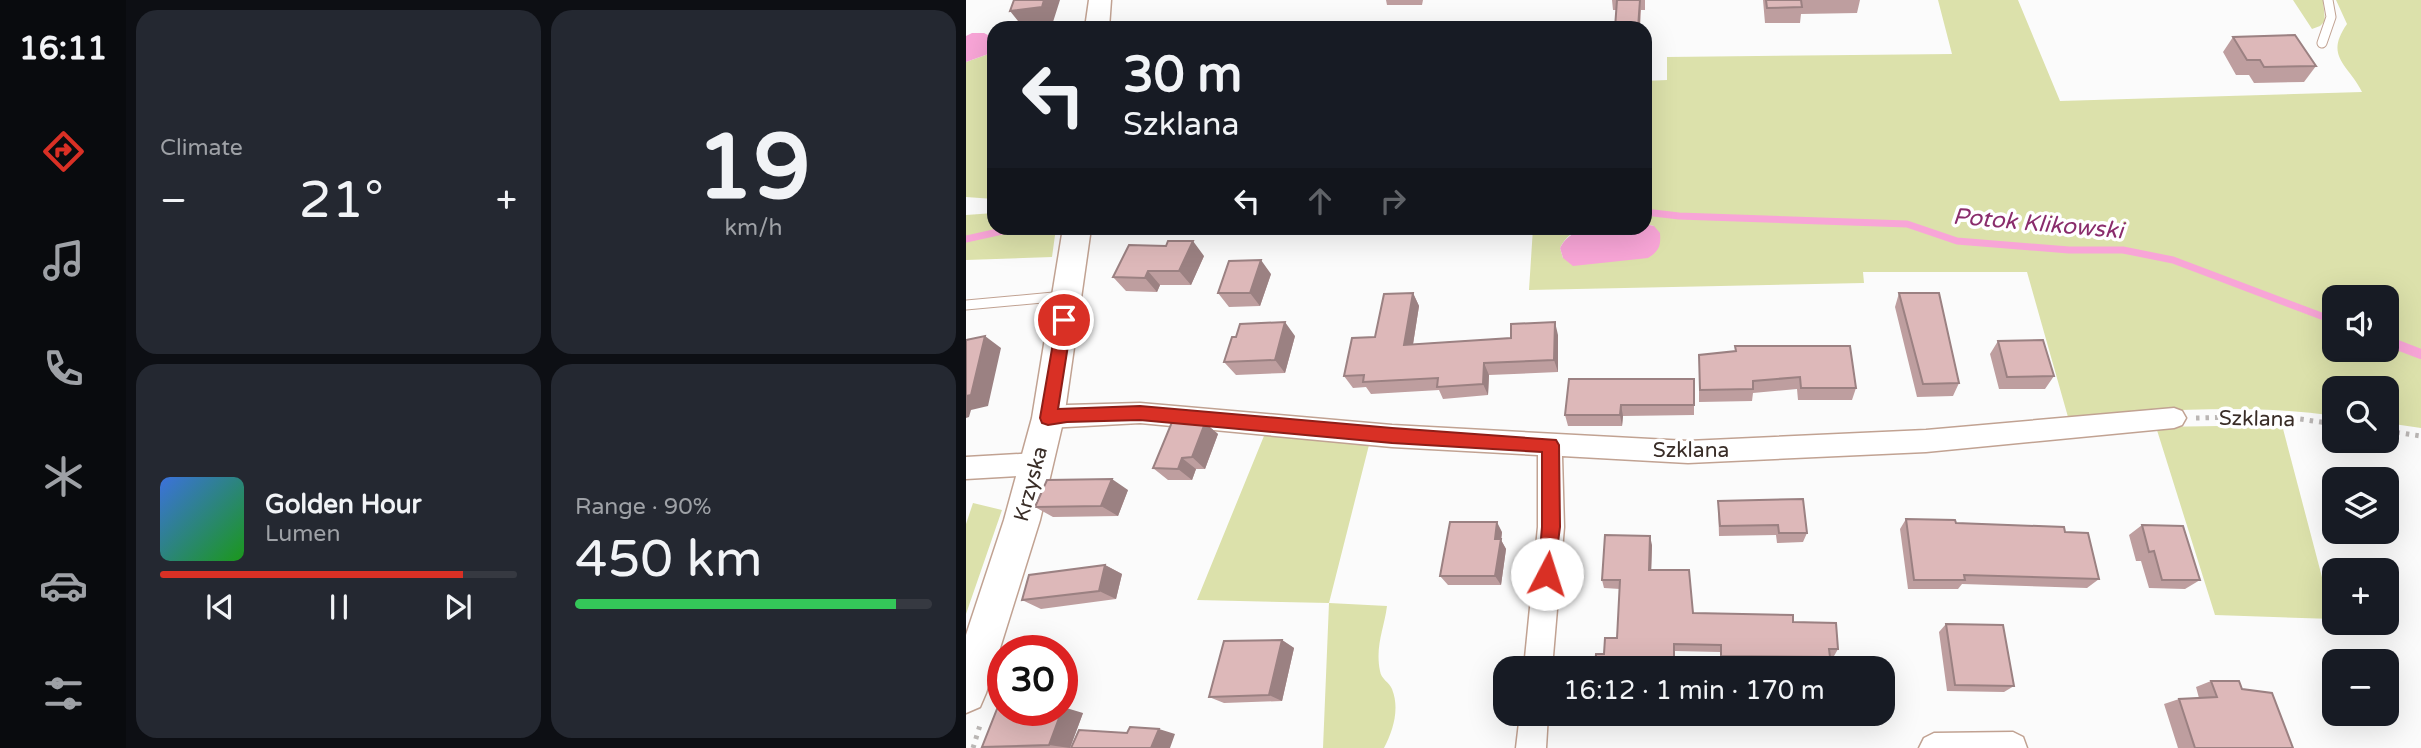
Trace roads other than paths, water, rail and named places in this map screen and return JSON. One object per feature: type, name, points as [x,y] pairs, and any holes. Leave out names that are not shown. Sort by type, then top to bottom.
[{"type":"street","points":[[1098,21],[1100,0]]},
{"type":"street","name":"Krzyska","points":[[966,693],[1022,520],[1048,418],[1076,235]]},
{"type":"street","name":"Szklana","points":[[1048,418],[1140,413],[1392,436],[1688,452],[1926,441],[2174,418]]},
{"type":"street","points":[[1539,656],[1551,527],[1550,445]]},
{"type":"street","points":[[966,468],[1036,464]]},
{"type":"street","points":[[1531,748],[1533,726]]},
{"type":"street","points":[[1934,748],[2013,747]]},
{"type":"lane","points":[[2322,43],[2330,26],[2332,8],[2328,0]]},
{"type":"lane","points":[[966,304],[1068,296]]},
{"type":"waterway","name":"Potok Klikowski","points":[[1652,213],[1907,224],[1957,241],[2069,250],[2123,250],[2173,260],[2322,316]]},
{"type":"waterway","name":"Potok Klikowski","points":[[966,239],[987,234]]},
{"type":"waterway","name":"Potok Klikowski","points":[[2399,346],[2421,354]]}]
